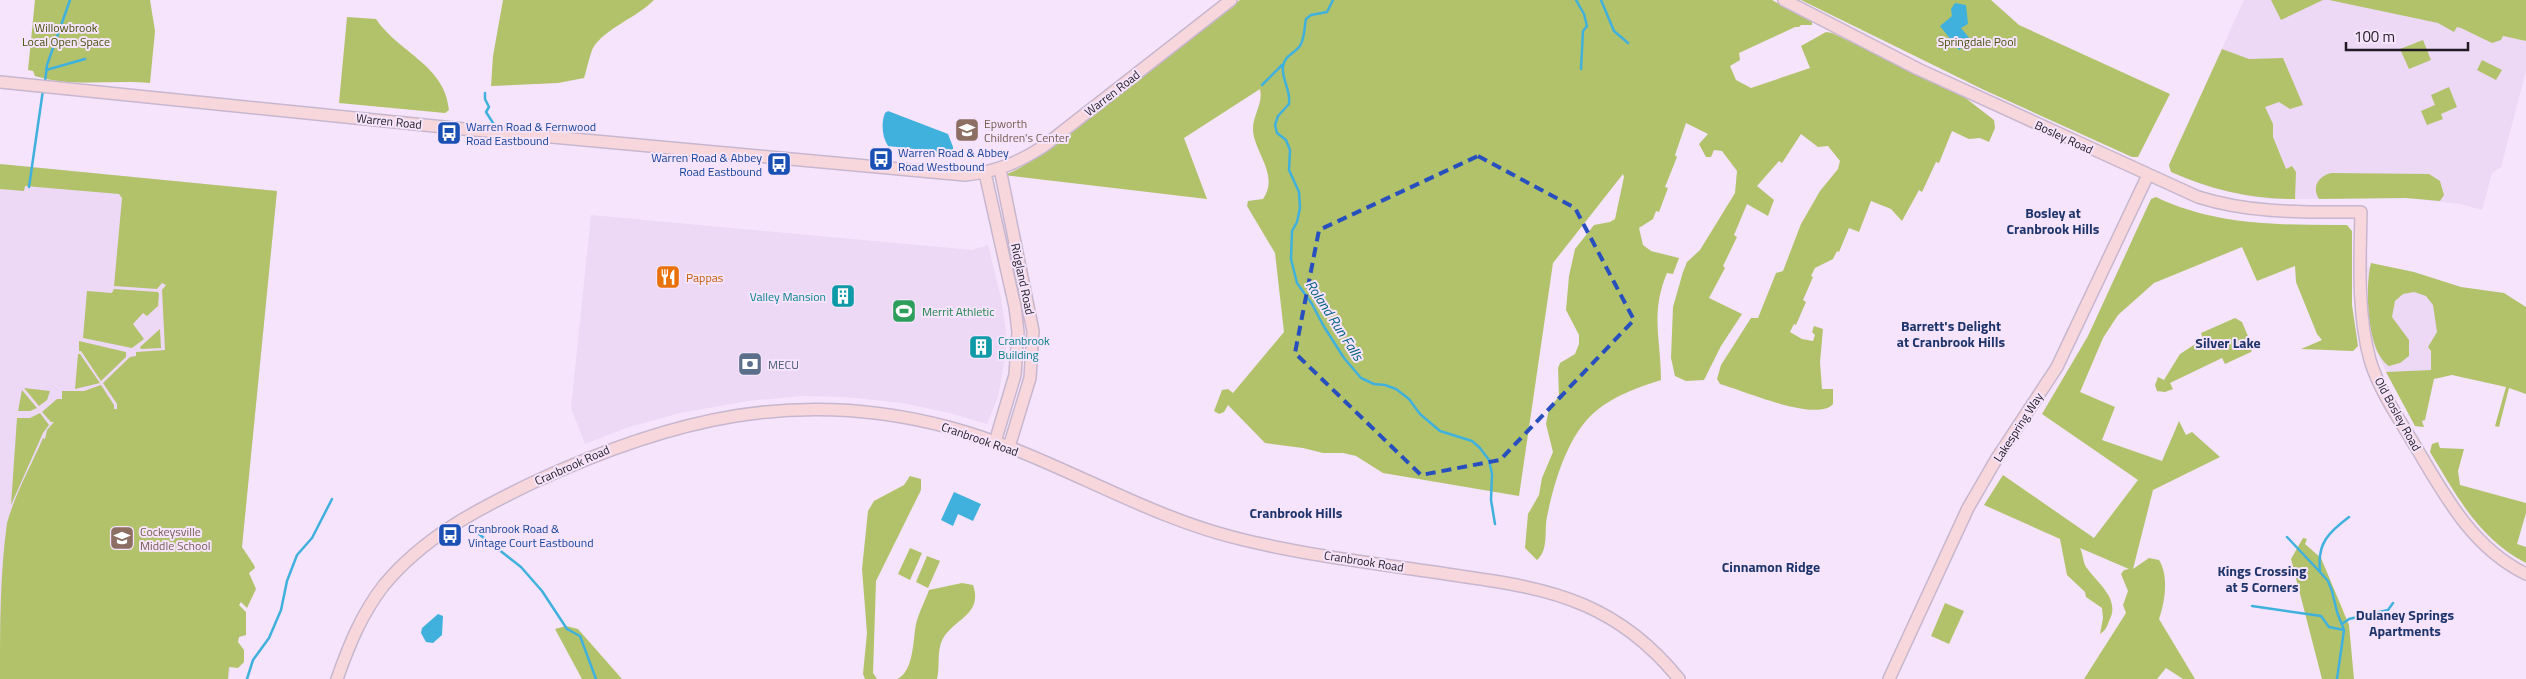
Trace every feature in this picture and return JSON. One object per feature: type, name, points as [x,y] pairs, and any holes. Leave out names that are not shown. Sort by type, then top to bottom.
[{"type":"street","name":"Warren Road","points":[[0,82],[965,176],[1000,169],[1021,161],[1044,146],[1231,0]]},
{"type":"street","name":"Bosley Road","points":[[1784,0],[1910,65],[2198,197],[2237,207],[2271,212],[2361,212]]},
{"type":"street","name":"Ridgland Road","points":[[1000,169],[1033,331],[1030,378],[1009,447]]},
{"type":"street","name":"Ridgland Road","points":[[985,173],[1015,307],[1018,332],[1015,375],[995,442]]},
{"type":"street","name":"Lakespring Way","points":[[1890,679],[1968,508],[1997,458],[2057,367],[2148,175]]},
{"type":"street","name":"Old Bosley Road","points":[[2361,212],[2360,264],[2363,326],[2370,360],[2379,381],[2394,411],[2464,524],[2501,559],[2526,574]]},
{"type":"street","name":"Cranbrook Road","points":[[337,679],[356,629],[372,602],[390,578],[418,550],[446,528],[476,510],[542,478],[625,443],[712,419],[765,412],[811,409],[901,416],[948,426],[1009,447],[1155,511],[1243,540],[1509,584],[1566,598],[1588,607],[1623,628],[1656,654],[1679,679]]},
{"type":"highlighted area","points":[[1478,156],[1575,208],[1634,320],[1500,460],[1421,475],[1295,353],[1319,230]]},
{"type":"shaded area","points":[[2244,0],[2329,0],[2526,41],[2526,71],[2501,167],[2492,173],[2482,210],[2460,204],[2406,198],[2273,199],[2252,197],[2208,187],[2171,172],[2169,165]]},
{"type":"shaded area","name":"Cockeysville Middle School","points":[[0,164],[277,191],[229,679],[0,679]]},
{"type":"shaded area","points":[[591,215],[972,250],[988,245],[1001,298],[1006,331],[1006,353],[998,397],[987,424],[950,413],[902,403],[846,397],[803,396],[748,401],[680,413],[626,428],[585,444],[571,408]]},
{"type":"shaded area","points":[[2367,267],[2453,290],[2431,370],[2386,372],[2373,344]]},
{"type":"green space","name":"Willowbrook Local Open Space","points":[[35,0],[150,0],[155,31],[150,83],[64,82],[35,76],[33,71],[28,70]]},
{"type":"green space","points":[[503,0],[654,0],[605,34],[598,41],[593,48],[584,78],[558,83],[491,86],[493,56]]},
{"type":"green space","points":[[1240,0],[1772,0],[1812,22],[1812,25],[1795,27],[1739,53],[1740,60],[1730,66],[1736,80],[1751,88],[1810,68],[1801,46],[1826,32],[1832,33],[1959,93],[1994,120],[1995,128],[1989,142],[1980,138],[1969,139],[1952,131],[1939,163],[1936,162],[1922,192],[1919,190],[1902,221],[1891,209],[1871,201],[1859,232],[1849,228],[1839,252],[1837,251],[1833,259],[1815,268],[1803,300],[1806,302],[1796,325],[1794,324],[1790,332],[1802,339],[1813,341],[1815,335],[1812,332],[1814,326],[1823,329],[1820,362],[1822,389],[1833,389],[1833,404],[1824,409],[1812,410],[1796,408],[1761,398],[1720,384],[1717,379],[1721,365],[1751,318],[1758,318],[1776,273],[1783,271],[1801,224],[1820,191],[1838,169],[1840,161],[1828,146],[1818,147],[1801,134],[1782,163],[1779,161],[1757,186],[1774,200],[1768,216],[1747,204],[1734,235],[1737,237],[1723,266],[1725,268],[1709,298],[1742,314],[1721,346],[1704,380],[1686,381],[1675,376],[1671,358],[1673,307],[1687,262],[1700,250],[1735,193],[1737,171],[1722,151],[1714,150],[1711,157],[1706,157],[1699,144],[1708,134],[1686,123],[1675,155],[1677,157],[1665,187],[1668,188],[1659,212],[1656,211],[1653,219],[1639,228],[1643,245],[1651,251],[1679,258],[1673,274],[1667,273],[1659,301],[1658,326],[1661,380],[1619,396],[1603,405],[1586,421],[1578,432],[1570,445],[1558,474],[1547,517],[1545,545],[1541,556],[1537,560],[1525,548],[1528,514],[1539,495],[1542,478],[1553,452],[1546,424],[1549,409],[1559,396],[1558,368],[1560,363],[1575,354],[1579,344],[1579,335],[1566,310],[1569,276],[1575,249],[1594,225],[1610,222],[1615,219],[1624,177],[1623,174],[1553,263],[1519,496],[1383,473],[1356,456],[1343,453],[1323,453],[1303,448],[1265,443],[1228,405],[1224,412],[1219,414],[1214,411],[1222,390],[1228,389],[1233,393],[1284,332],[1275,253],[1247,206],[1248,201],[1263,199],[1269,183],[1253,130],[1260,101],[1260,89],[1184,138],[1207,199],[1004,175],[1021,168],[1043,152],[1109,103]]},
{"type":"green space","name":"Springdale Pool","points":[[1801,0],[1991,0],[2019,25],[2170,94],[2138,157],[2132,157],[1982,89]]},
{"type":"green space","points":[[2271,0],[2323,0],[2281,20]]},
{"type":"green space","points":[[2329,0],[2526,0],[2526,41],[2503,36],[2501,40],[2492,43],[2461,28],[2457,27],[2454,32],[2438,23]]},
{"type":"green space","points":[[347,17],[376,19],[386,31],[430,70],[446,95],[449,110],[445,113],[339,103]]},
{"type":"green space","points":[[2423,40],[2431,60],[2409,69],[2400,49]]},
{"type":"green space","points":[[2222,49],[2249,59],[2283,58],[2303,105],[2290,109],[2279,102],[2265,107],[2273,124],[2273,137],[2286,169],[2292,166],[2296,172],[2295,199],[2278,199],[2232,192],[2201,184],[2171,172],[2169,165]]},
{"type":"green space","points":[[2482,60],[2502,70],[2496,80],[2477,70]]},
{"type":"green space","points":[[2449,87],[2457,107],[2441,114],[2443,119],[2427,125],[2421,111],[2435,105],[2431,95]]},
{"type":"green space","name":"Cockeysville Middle School","points":[[0,164],[277,191],[242,547],[255,568],[249,573],[256,589],[247,608],[241,602],[239,605],[246,612],[246,635],[239,637],[238,642],[244,650],[244,662],[238,668],[229,667],[228,679],[0,679],[0,620],[7,523],[10,512],[43,438],[45,439],[47,430],[54,422],[51,422],[42,412],[57,399],[62,399],[62,391],[84,391],[101,385],[114,405],[114,409],[117,409],[117,404],[103,383],[130,357],[136,356],[136,352],[165,350],[162,290],[166,285],[162,283],[157,289],[114,286],[122,198],[119,194],[25,186],[24,191],[0,189]]},
{"type":"green space","points":[[2332,173],[2429,174],[2440,181],[2444,195],[2440,201],[2406,198],[2319,199],[2316,190],[2318,182],[2323,176]]},
{"type":"green space","points":[[2156,197],[2179,207],[2226,219],[2274,224],[2347,225],[2352,231],[2352,305],[2358,346],[2353,351],[2301,349],[2322,340],[2317,334],[2296,282],[2295,266],[2257,281],[2242,247],[2154,283],[2118,315],[2103,338],[2080,392],[2115,407],[2102,440],[2162,461],[2179,421],[2186,435],[2192,432],[2220,457],[2153,490],[2133,569],[2149,558],[2159,560],[2164,574],[2165,589],[2159,619],[2195,679],[2183,679],[2166,668],[2157,679],[2084,679],[2126,613],[2123,605],[2128,591],[2121,574],[2124,570],[2129,569],[2080,548],[2086,567],[2107,592],[2112,606],[2112,613],[2105,630],[2100,634],[2103,618],[2102,608],[2086,597],[2085,592],[2067,575],[2060,539],[1984,505],[2003,475],[2094,538],[2138,480],[2042,414],[2088,336],[2151,199]]},
{"type":"green space","points":[[2371,263],[2414,272],[2461,287],[2504,293],[2526,307],[2526,394],[2509,388],[2499,427],[2495,426],[2506,387],[2452,375],[2434,379],[2425,420],[2422,421],[2424,427],[2415,426],[2386,372],[2431,370],[2431,351],[2428,347],[2437,332],[2433,305],[2426,296],[2414,292],[2403,294],[2395,301],[2392,317],[2409,340],[2409,356],[2400,363],[2389,366],[2381,358],[2376,347],[2369,318],[2368,287]]},
{"type":"green space","points":[[114,289],[158,292],[159,294],[158,306],[147,316],[143,313],[133,324],[144,339],[132,348],[83,338],[87,291],[112,293]]},
{"type":"green space","points":[[2235,318],[2242,322],[2253,348],[2251,352],[2225,364],[2222,358],[2170,383],[2173,389],[2165,392],[2157,391],[2155,385],[2158,377],[2164,380],[2180,354],[2203,339],[2201,333]]},
{"type":"green space","points":[[160,329],[161,348],[141,349],[140,347]]},
{"type":"green space","points":[[79,341],[126,352],[126,357],[101,381],[81,351],[79,351]]},
{"type":"green space","points":[[78,354],[80,354],[100,383],[75,389]]},
{"type":"green space","points":[[24,388],[50,391],[47,400],[39,406]]},
{"type":"green space","points":[[22,390],[37,408],[30,411],[18,411]]},
{"type":"green space","points":[[40,413],[49,425],[43,433],[11,505],[17,418],[30,418]]},
{"type":"green space","points":[[2438,442],[2440,448],[2464,449],[2458,471],[2460,485],[2526,503],[2526,513],[2517,544],[2526,547],[2526,563],[2495,542],[2459,500],[2430,452],[2432,444]]},
{"type":"green space","points":[[910,476],[921,479],[921,490],[876,581],[873,673],[877,679],[865,679],[863,674],[867,633],[862,569],[868,511],[874,501],[904,485]]},
{"type":"green space","points":[[2303,538],[2307,539],[2305,544],[2321,558],[2349,625],[2354,679],[2322,679],[2291,559]]},
{"type":"green space","points":[[910,548],[922,553],[910,580],[898,574]]},
{"type":"green space","points":[[927,556],[940,561],[928,588],[916,582]]},
{"type":"green space","points":[[962,583],[973,585],[974,604],[970,611],[945,635],[941,643],[937,679],[897,679],[907,670],[910,662],[916,624],[929,590]]},
{"type":"green space","points":[[1945,603],[1964,611],[1949,644],[1931,636]]},
{"type":"green space","points":[[566,626],[578,629],[622,679],[582,679],[555,629]]},
{"type":"water","points":[[1955,3],[1966,5],[1968,24],[1961,28],[1971,40],[1959,50],[1940,26],[1952,16],[1951,9]]},
{"type":"water","points":[[888,111],[948,134],[953,147],[953,154],[946,158],[941,152],[888,146],[883,134],[883,125],[885,113]]},
{"type":"water","points":[[954,492],[981,504],[973,521],[958,514],[953,526],[941,520]]},
{"type":"water","points":[[438,614],[443,616],[442,635],[433,643],[426,642],[421,633],[422,628]]},
{"type":"waterway","points":[[45,82],[47,65],[70,0]]},
{"type":"waterway","name":"Roland Run Falls","points":[[1333,0],[1327,12],[1311,15],[1306,19],[1302,43],[1284,62],[1283,75],[1289,94],[1289,104],[1278,116],[1275,125],[1277,133],[1286,140],[1290,150],[1289,170],[1299,192],[1300,208],[1297,222],[1292,231],[1291,259],[1297,283],[1312,304],[1344,358],[1361,378],[1374,384],[1396,389],[1409,399],[1420,414],[1440,431],[1472,441],[1480,448],[1489,460],[1492,474],[1491,500],[1495,524]]},
{"type":"waterway","points":[[1576,0],[1584,14],[1587,26],[1583,31],[1581,69]]},
{"type":"waterway","points":[[1601,0],[1614,31],[1628,43]]},
{"type":"waterway","points":[[46,70],[85,59]]},
{"type":"waterway","points":[[1262,85],[1282,65]]},
{"type":"waterway","points":[[29,187],[43,90]]},
{"type":"waterway","points":[[485,93],[485,99],[489,107],[486,112],[493,123]]},
{"type":"waterway","points":[[247,679],[253,660],[269,638],[281,610],[287,581],[297,555],[312,538],[332,499]]},
{"type":"waterway","points":[[2320,570],[2320,552],[2326,539],[2330,533],[2349,517]]},
{"type":"waterway","points":[[479,534],[488,529]]},
{"type":"waterway","points":[[475,531],[521,567],[542,591],[567,629],[580,636],[596,679]]},
{"type":"waterway","points":[[2287,537],[2328,581],[2332,591],[2344,630],[2337,679]]},
{"type":"waterway","points":[[2342,624],[2349,619],[2388,610],[2393,603]]},
{"type":"waterway","points":[[2252,606],[2321,616],[2329,627],[2344,630]]},
{"type":"place","name":"Epworth Children's Center","points":[[967,130]]},
{"type":"place","name":"Warren Road & Fernwood Road Eastbound","points":[[449,133]]},
{"type":"place","name":"Warren Road & Abbey Road Westbound","points":[[881,159]]},
{"type":"place","name":"Warren Road & Abbey Road Eastbound","points":[[779,164]]},
{"type":"place","name":"Pappas","points":[[668,277]]},
{"type":"place","name":"Valley Mansion","points":[[843,296]]},
{"type":"place","name":"Merrit Athletic","points":[[904,311]]},
{"type":"place","name":"Cranbrook Building","points":[[981,347]]},
{"type":"place","name":"MECU","points":[[750,364]]},
{"type":"place","name":"Cranbrook Road & Vintage Court Eastbound","points":[[450,535]]},
{"type":"place","name":"Cockeysville Middle School","points":[[122,538]]},
{"type":"district","name":"Bosley at Cranbrook Hills","points":[[2053,220]]},
{"type":"district","name":"Barrett's Delight at Cranbrook Hills","points":[[1951,334]]},
{"type":"district","name":"Silver Lake","points":[[2228,342]]},
{"type":"district","name":"Cranbrook Hills","points":[[1296,512]]},
{"type":"district","name":"Cinnamon Ridge","points":[[1771,566]]},
{"type":"district","name":"Kings Crossing at 5 Corners","points":[[2262,578]]},
{"type":"district","name":"Dulaney Springs Apartments","points":[[2405,622]]}]
